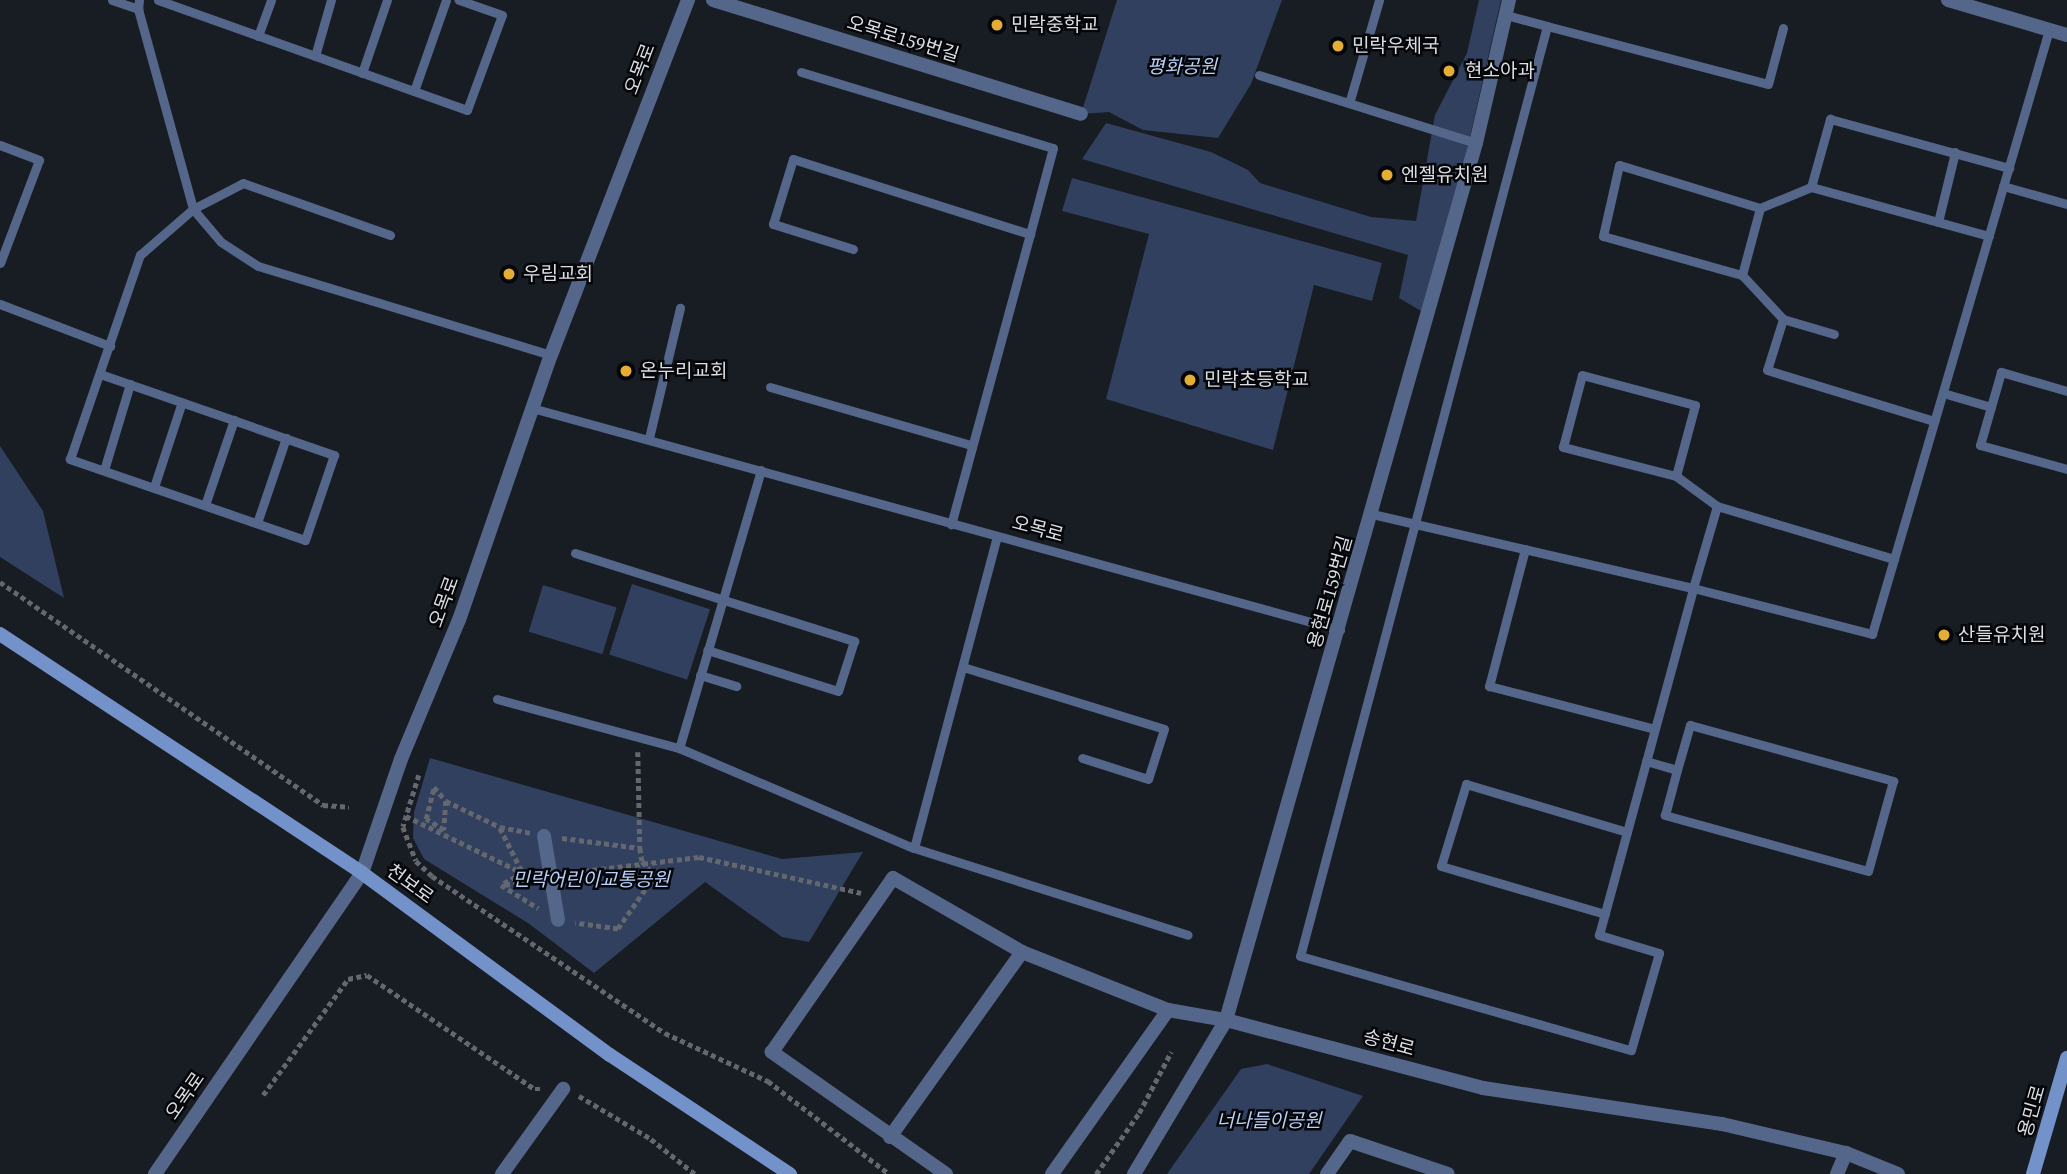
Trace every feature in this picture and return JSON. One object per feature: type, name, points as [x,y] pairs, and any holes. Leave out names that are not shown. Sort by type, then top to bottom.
[{"type":"main road","name":"천보로","points":[[0,634],[362,873],[610,1055],[790,1174]]},
{"type":"main road","name":"용민로","points":[[2033,1174],[2067,1058]]},
{"type":"street","name":"오목로","points":[[155,1174],[362,873],[401,759],[459,620],[551,355],[688,0]]},
{"type":"street","name":"오목로159번길","points":[[713,0],[1081,114]]},
{"type":"street","name":"용현로159번길","points":[[1134,1174],[1226,1020],[1340,630],[1476,143],[1509,0]]},
{"type":"street","points":[[1948,0],[2067,35]]},
{"type":"street","points":[[544,836],[553,875],[558,920]]},
{"type":"street","points":[[893,878],[772,1052],[946,1174]]},
{"type":"street","name":"송현로","points":[[893,878],[1022,952],[1168,1010],[1226,1020],[1483,1087],[1722,1124],[1846,1153],[1898,1174]]},
{"type":"street","points":[[890,1137],[1022,952]]},
{"type":"street","points":[[1052,1174],[1168,1010]]},
{"type":"street","points":[[502,1174],[563,1090]]},
{"type":"street","points":[[1327,1174],[1350,1141],[1448,1174]]},
{"type":"street","points":[[1837,1174],[1846,1153]]},
{"type":"lane","points":[[112,0],[139,4],[193,209],[221,242],[258,266],[551,355]]},
{"type":"lane","points":[[158,0],[467,110],[502,15],[459,0]]},
{"type":"lane","points":[[258,36],[271,0]]},
{"type":"lane","points":[[315,56],[331,0]]},
{"type":"lane","points":[[362,73],[387,0]]},
{"type":"lane","points":[[414,91],[446,0]]},
{"type":"lane","points":[[1350,100],[1379,0]]},
{"type":"lane","points":[[1506,15],[1768,84],[1783,28]]},
{"type":"lane","points":[[1547,26],[1413,522],[1300,956],[1631,1050],[1659,953],[1599,935],[1717,506]]},
{"type":"lane","points":[[1372,514],[1693,588],[1872,634],[2049,30]]},
{"type":"lane","points":[[801,72],[1053,148],[951,524]]},
{"type":"lane","points":[[1259,75],[1350,100],[1476,143]]},
{"type":"lane","points":[[1811,187],[1830,119],[2008,168]]},
{"type":"lane","points":[[0,145],[39,159],[0,263]]},
{"type":"lane","points":[[1938,222],[1955,152]]},
{"type":"lane","points":[[853,249],[773,224],[793,159],[1030,234]]},
{"type":"lane","points":[[1834,334],[1783,319],[1742,275],[1603,236],[1619,165],[1760,208],[1811,187],[1989,236]]},
{"type":"lane","points":[[100,374],[334,455],[305,540],[69,459],[140,256],[193,209],[243,183],[390,235]]},
{"type":"lane","points":[[2003,186],[2067,204]]},
{"type":"lane","points":[[1742,275],[1760,208]]},
{"type":"lane","points":[[0,304],[110,346]]},
{"type":"lane","points":[[649,438],[680,308]]},
{"type":"lane","points":[[1783,319],[1767,370],[1934,421]]},
{"type":"lane","points":[[2067,391],[2000,372],[1980,445],[2067,469]]},
{"type":"lane","points":[[1676,476],[1695,405],[1582,375],[1563,447],[1676,476],[1717,506],[1894,559]]},
{"type":"lane","points":[[104,470],[130,384]]},
{"type":"lane","points":[[770,387],[971,445]]},
{"type":"lane","points":[[1943,393],[1991,407]]},
{"type":"lane","points":[[154,487],[182,402]]},
{"type":"lane","name":"오목로","points":[[532,408],[564,420],[649,438],[997,537],[1340,630]]},
{"type":"lane","points":[[205,505],[234,420]]},
{"type":"lane","points":[[257,523],[286,438]]},
{"type":"lane","points":[[679,748],[761,470]]},
{"type":"lane","points":[[914,848],[997,537]]},
{"type":"lane","points":[[1525,549],[1489,686],[1655,729]]},
{"type":"lane","points":[[575,552],[854,641],[838,691],[708,650]]},
{"type":"lane","points":[[963,667],[1164,729],[1148,779],[1082,758]]},
{"type":"lane","points":[[701,675],[736,686]]},
{"type":"lane","points":[[497,699],[679,748],[914,848],[1188,935]]},
{"type":"lane","points":[[1690,725],[1893,782],[1868,872],[1665,815],[1677,770],[1690,725]]},
{"type":"lane","points":[[1646,761],[1677,770]]},
{"type":"lane","points":[[1605,914],[1441,866],[1466,784],[1627,832]]},
{"type":"path","points":[[0,582],[323,805],[349,807]]},
{"type":"path","points":[[638,737],[640,848]]},
{"type":"path","points":[[419,775],[403,827],[405,843],[432,876],[665,1033],[768,1081],[889,1174]]},
{"type":"path","points":[[446,801],[444,830],[426,818],[434,787],[446,801],[500,827],[523,873]]},
{"type":"path","points":[[501,886],[553,875],[699,857],[863,893],[893,878]]},
{"type":"path","points":[[263,1095],[348,979],[367,975],[535,1089],[563,1090],[563,1086],[651,1139],[695,1174]]},
{"type":"path","points":[[1096,1174],[1139,1113],[1171,1052]]},
{"type":"green space","name":"평화공원","points":[[1117,0],[1282,0],[1251,84],[1218,138],[1143,130],[1109,112],[1081,114]]},
{"type":"green space","points":[[1479,0],[1501,0],[1464,163],[1421,311],[1399,298],[1408,255],[1082,159],[1106,123],[1211,152],[1248,170],[1260,183],[1371,217],[1416,221],[1435,115],[1467,53]]},
{"type":"green space","points":[[1072,178],[1382,263],[1372,301],[1314,285],[1273,450],[1106,399],[1149,234],[1062,211]]},
{"type":"green space","points":[[0,446],[43,511],[64,598],[0,557]]},
{"type":"green space","points":[[632,584],[710,609],[687,680],[609,654]]},
{"type":"green space","points":[[543,585],[617,608],[602,654],[529,632]]},
{"type":"green space","name":"민락어린이교통공원","points":[[430,758],[782,859],[863,852],[809,942],[782,937],[705,882],[594,973],[528,923],[424,859],[413,838],[414,812]]},
{"type":"green space","name":"너나들이공원","points":[[1267,1064],[1363,1096],[1309,1174],[1167,1174],[1241,1069]]},
{"type":"place","name":"민락중학교","points":[[997,25]]},
{"type":"place","name":"민락우체국","points":[[1338,46]]},
{"type":"place","name":"현소아과","points":[[1449,71]]},
{"type":"place","name":"엔젤유치원","points":[[1387,175]]},
{"type":"place","name":"우림교회","points":[[509,274]]},
{"type":"place","name":"온누리교회","points":[[626,371]]},
{"type":"place","name":"민락초등학교","points":[[1190,380]]},
{"type":"place","name":"산들유치원","points":[[1944,635]]}]
